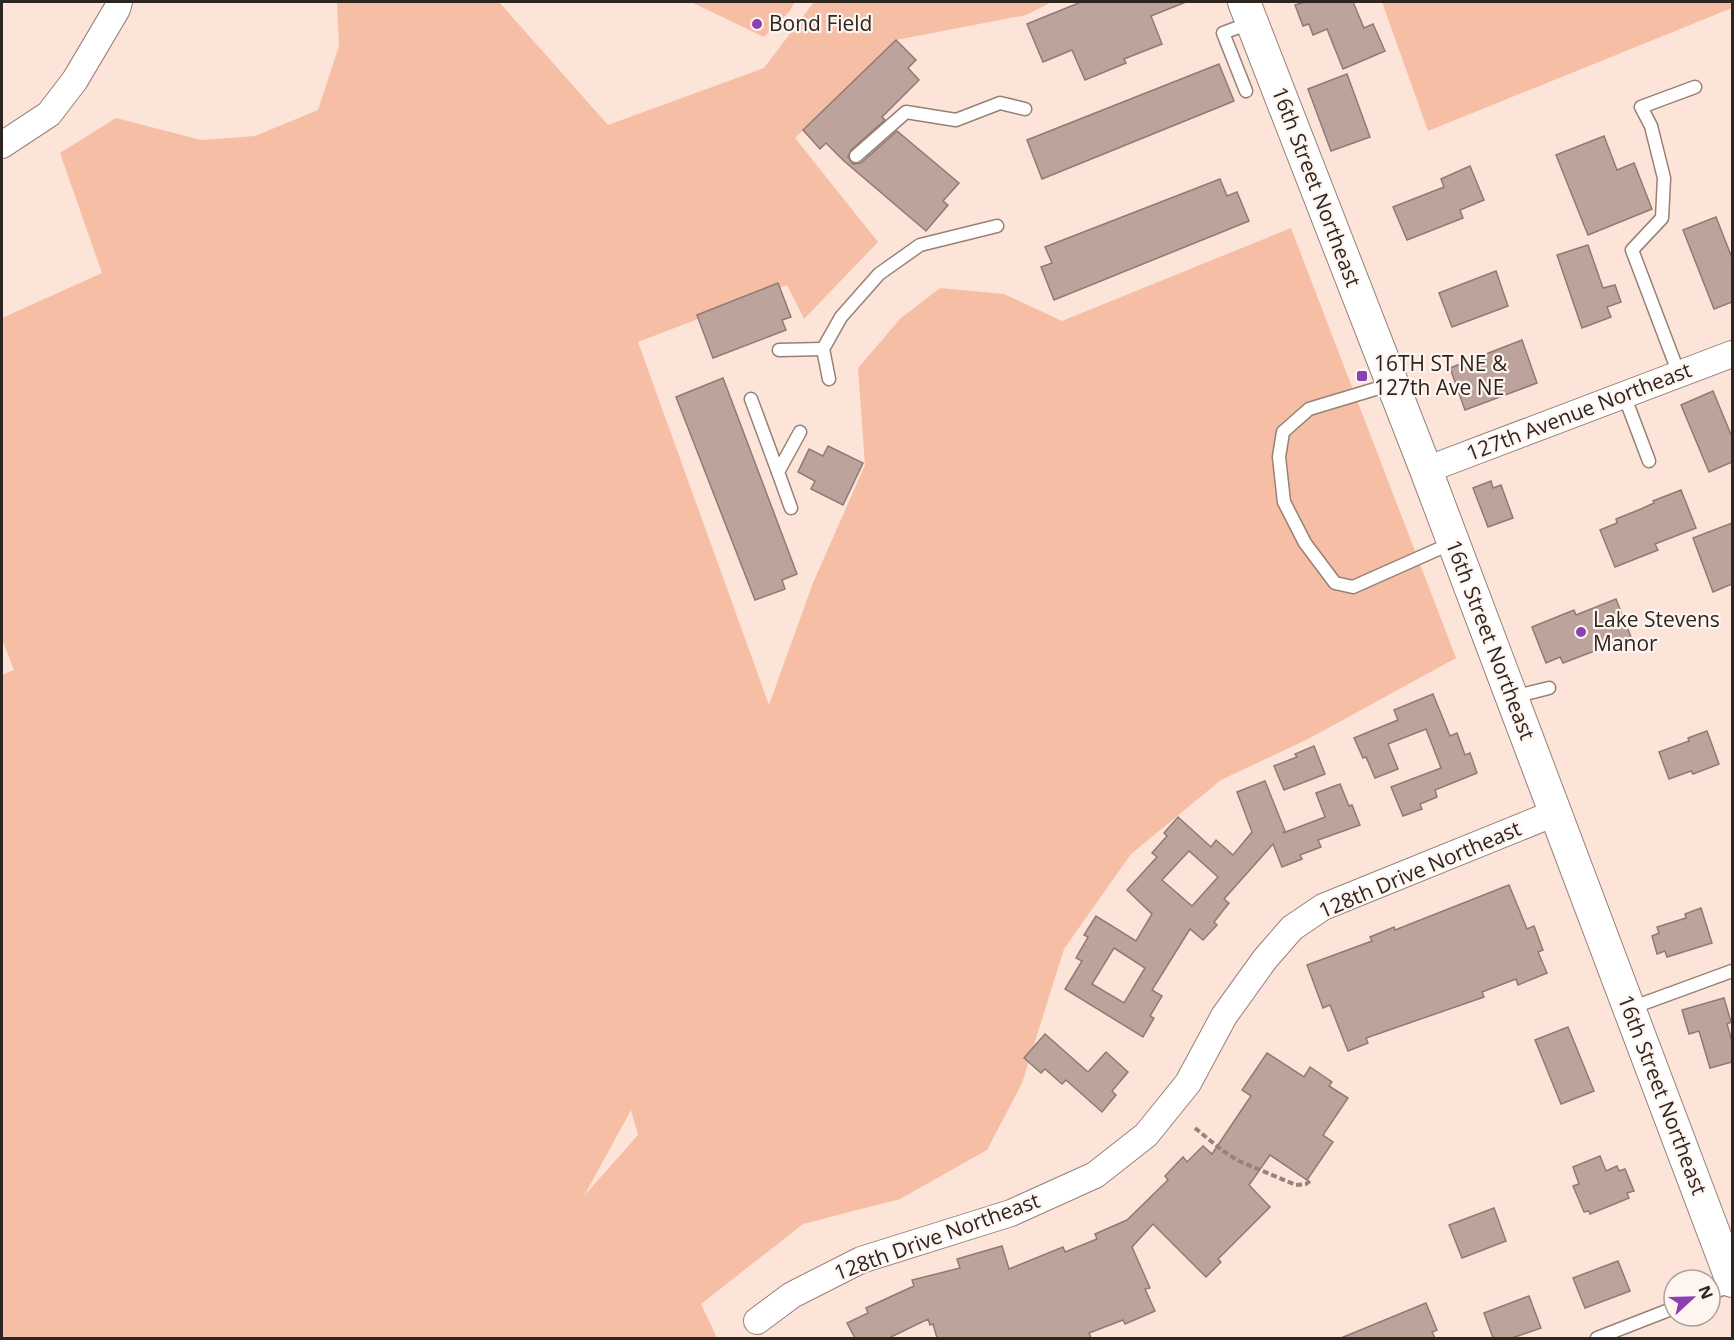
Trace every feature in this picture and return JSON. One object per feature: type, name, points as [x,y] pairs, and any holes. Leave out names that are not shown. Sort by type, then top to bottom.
[{"type":"street","points":[[2,145],[49,114],[75,80],[119,2]]},
{"type":"street","name":"16th Street Northeast","points":[[1248,12],[1454,542],[1630,1009],[1724,1230],[1732,1283]]},
{"type":"street","name":"127th Avenue Northeast","points":[[1426,470],[1732,354]]},
{"type":"street","name":"128th Drive Northeast","points":[[757,1321],[792,1295],[861,1260],[1011,1213],[1095,1174],[1146,1135],[1188,1083],[1231,1006],[1265,959],[1292,928],[1323,907],[1555,813]]},
{"type":"lane","points":[[1246,91],[1222,33],[1248,12]]},
{"type":"lane","points":[[1679,374],[1632,250],[1662,218],[1664,178],[1651,126],[1641,107],[1695,87]]},
{"type":"lane","points":[[856,156],[906,112],[956,120],[1000,103],[1025,109]]},
{"type":"lane","points":[[829,379],[823,349],[841,317],[879,274],[920,245],[997,226]]},
{"type":"lane","points":[[779,350],[823,349]]},
{"type":"lane","points":[[1393,384],[1309,410],[1283,432],[1279,456],[1284,502],[1305,543],[1335,583],[1353,587],[1454,542]]},
{"type":"lane","points":[[1624,395],[1649,461]]},
{"type":"lane","points":[[752,399],[791,508]]},
{"type":"lane","points":[[778,472],[800,432]]},
{"type":"lane","points":[[1512,697],[1549,688]]},
{"type":"lane","points":[[1630,1009],[1732,971]]},
{"type":"lane","points":[[1597,1338],[1662,1313]]},
{"type":"path","points":[[1195,1128],[1222,1151],[1239,1161],[1296,1185],[1310,1181]]},
{"type":"shaded area","points":[[337,2],[499,2],[608,125],[764,68],[814,2],[1052,2],[1026,15],[896,40],[795,138],[878,242],[804,319],[787,285],[638,342],[769,705],[813,583],[865,465],[858,368],[900,319],[940,288],[1004,294],[1062,321],[1291,228],[1456,658],[1310,738],[1221,780],[1131,854],[1064,949],[1022,1083],[987,1150],[900,1199],[803,1224],[701,1304],[717,1338],[2,1338],[2,675],[14,670],[2,639],[2,318],[102,273],[60,153],[116,118],[201,140],[255,136],[318,110],[339,46]],"holes":[[[631,1110],[638,1135],[584,1196]]]},
{"type":"shaded area","name":"Bond Field","points":[[691,2],[795,2],[789,12],[764,37]]},
{"type":"shaded area","points":[[1382,2],[1732,2],[1732,8],[1428,131]]},
{"type":"building","points":[[1081,2],[1186,2],[1151,16],[1162,44],[1124,59],[1126,63],[1085,80],[1072,50],[1043,62],[1027,24]]},
{"type":"building","points":[[1305,2],[1353,2],[1364,28],[1373,24],[1385,51],[1343,69],[1327,29],[1313,35],[1309,24],[1303,26],[1295,5]]},
{"type":"building","points":[[896,40],[916,60],[908,68],[919,80],[882,117],[885,120],[851,150],[848,157],[853,164],[861,163],[897,131],[959,183],[943,201],[948,205],[926,231],[826,143],[820,149],[803,130]]},
{"type":"building","points":[[1219,64],[1234,101],[1042,179],[1027,140]]},
{"type":"building","points":[[1347,74],[1370,137],[1331,151],[1308,89]]},
{"type":"building","points":[[1604,136],[1617,170],[1634,163],[1652,209],[1588,235],[1556,155]]},
{"type":"building","points":[[1470,166],[1484,200],[1460,210],[1463,218],[1407,240],[1393,207],[1444,187],[1441,179]]},
{"type":"building","points":[[1220,179],[1227,196],[1237,192],[1249,221],[1054,300],[1041,267],[1052,263],[1045,247]]},
{"type":"building","points":[[1716,217],[1732,258],[1732,302],[1714,309],[1683,230]]},
{"type":"building","points":[[1588,245],[1603,288],[1615,285],[1621,302],[1607,307],[1611,317],[1582,328],[1557,255]]},
{"type":"building","points":[[1496,271],[1508,306],[1452,327],[1439,293]]},
{"type":"building","points":[[778,283],[791,317],[782,320],[786,330],[713,358],[697,315]]},
{"type":"building","points":[[1522,340],[1537,383],[1465,410],[1450,368]]},
{"type":"building","points":[[723,378],[797,574],[782,580],[785,589],[755,600],[676,397]]},
{"type":"building","points":[[1713,391],[1732,437],[1732,462],[1709,472],[1681,405]]},
{"type":"building","points":[[828,446],[863,463],[843,505],[811,489],[815,481],[798,472],[809,449],[823,456]]},
{"type":"building","points":[[1491,481],[1493,488],[1501,485],[1513,518],[1488,527],[1473,488]]},
{"type":"building","points":[[1681,490],[1696,528],[1655,544],[1658,550],[1615,567],[1600,530],[1617,523],[1616,519]]},
{"type":"building","name":"Lake Stevens Manor","points":[[1732,523],[1732,584],[1713,592],[1693,538]]},
{"type":"building","name":"Lake Stevens Manor","points":[[1616,599],[1631,637],[1563,663],[1560,657],[1546,663],[1532,627],[1574,610],[1576,615]]},
{"type":"building","points":[[1433,694],[1450,736],[1457,733],[1465,755],[1470,753],[1477,773],[1435,790],[1437,797],[1420,804],[1422,809],[1403,816],[1391,787],[1441,768],[1426,729],[1388,744],[1398,769],[1375,778],[1354,738],[1398,720],[1394,710]]},
{"type":"building","points":[[1707,731],[1719,764],[1693,774],[1691,771],[1669,779],[1659,752],[1689,741],[1688,738]]},
{"type":"building","points":[[1314,746],[1325,774],[1284,790],[1274,766],[1297,757],[1295,754]]},
{"type":"building","points":[[1265,781],[1285,831],[1283,833],[1325,817],[1316,793],[1340,784],[1360,825],[1318,840],[1321,847],[1300,855],[1302,859],[1282,867],[1273,844],[1224,899],[1229,903],[1214,922],[1217,925],[1203,940],[1190,929],[1152,990],[1162,996],[1150,1016],[1154,1018],[1143,1037],[1065,989],[1082,961],[1076,958],[1088,937],[1084,935],[1096,916],[1136,941],[1152,914],[1127,890],[1157,857],[1152,853],[1167,836],[1164,833],[1178,817],[1211,847],[1216,840],[1233,855],[1252,832],[1237,792]],"holes":[[[1189,851],[1218,877],[1192,906],[1162,880]],[[1114,948],[1145,968],[1124,1003],[1092,984]]]},
{"type":"building","points":[[1509,885],[1527,929],[1534,926],[1543,950],[1538,952],[1547,973],[1518,985],[1516,979],[1482,992],[1484,997],[1366,1038],[1368,1043],[1348,1051],[1330,1005],[1323,1008],[1307,965],[1372,941],[1370,937],[1394,927],[1395,930]]},
{"type":"building","points":[[1701,908],[1712,943],[1667,957],[1665,951],[1657,954],[1652,936],[1659,933],[1657,927],[1686,918],[1685,914]]},
{"type":"building","points":[[1724,998],[1731,1022],[1727,1024],[1732,1041],[1732,1062],[1710,1068],[1699,1031],[1689,1034],[1682,1010]]},
{"type":"building","points":[[1568,1027],[1594,1091],[1561,1104],[1535,1040]]},
{"type":"building","points":[[1045,1034],[1088,1072],[1106,1052],[1128,1072],[1112,1091],[1116,1095],[1102,1112],[1066,1080],[1062,1084],[1045,1069],[1041,1073],[1024,1058]]},
{"type":"building","points":[[1267,1053],[1304,1077],[1310,1067],[1332,1082],[1329,1086],[1348,1098],[1323,1135],[1333,1142],[1307,1180],[1270,1155],[1249,1185],[1270,1207],[1218,1259],[1221,1262],[1206,1277],[1153,1224],[1132,1247],[1150,1288],[1145,1289],[1155,1311],[1125,1324],[1123,1320],[1089,1333],[1091,1338],[937,1338],[933,1324],[930,1325],[928,1319],[889,1338],[855,1338],[847,1323],[868,1313],[866,1308],[914,1286],[912,1280],[960,1268],[957,1259],[1002,1246],[1009,1269],[1063,1247],[1065,1252],[1097,1239],[1095,1234],[1127,1220],[1168,1180],[1165,1176],[1183,1157],[1187,1162],[1203,1146],[1212,1154],[1251,1096],[1242,1090]]},
{"type":"building","points":[[1600,1156],[1606,1171],[1617,1166],[1619,1171],[1625,1169],[1634,1191],[1627,1193],[1629,1198],[1590,1214],[1589,1211],[1584,1212],[1573,1186],[1579,1184],[1573,1167]]},
{"type":"building","points":[[1494,1208],[1506,1241],[1462,1258],[1449,1225]]},
{"type":"building","points":[[1618,1261],[1630,1291],[1585,1308],[1573,1278]]},
{"type":"building","points":[[1529,1296],[1541,1328],[1512,1338],[1493,1338],[1484,1313]]},
{"type":"building","points":[[1426,1303],[1437,1330],[1432,1332],[1435,1338],[1341,1338]]},
{"type":"place","name":"Bond Field","points":[[757,24]]},
{"type":"place","name":"16TH ST NE & 127th Ave NE","points":[[1362,376]]},
{"type":"place","name":"Lake Stevens Manor","points":[[1581,632]]}]
